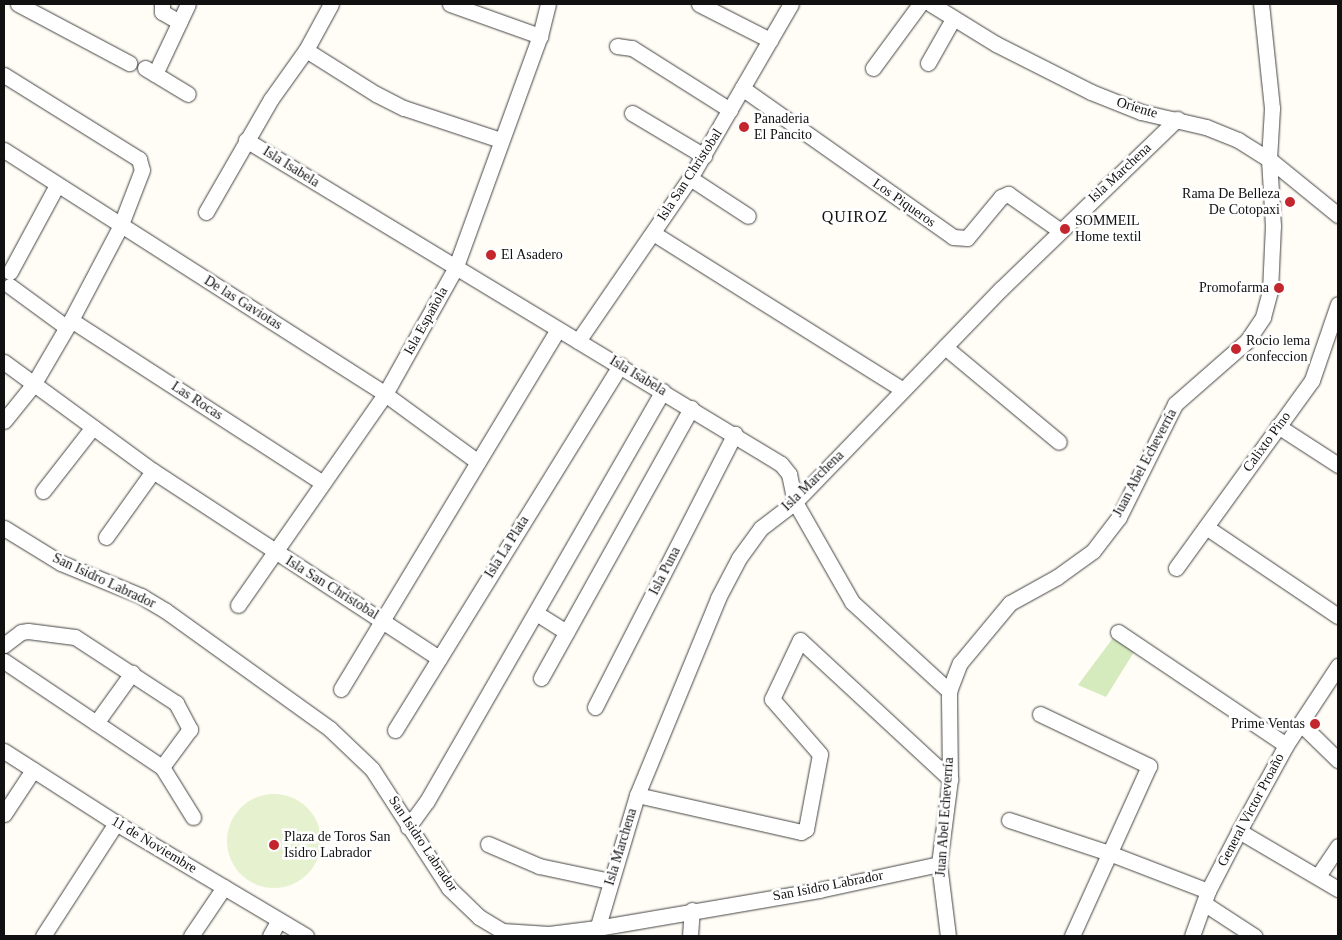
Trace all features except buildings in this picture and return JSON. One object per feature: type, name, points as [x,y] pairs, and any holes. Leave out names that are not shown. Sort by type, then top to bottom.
[{"type":"street","points":[[18,4],[129,63]]},
{"type":"street","points":[[162,4],[162,12],[179,22]]},
{"type":"street","points":[[188,4],[150,71],[188,94]]},
{"type":"street","points":[[206,212],[246,140],[306,50],[331,4]]},
{"type":"street","points":[[450,4],[540,36]]},
{"type":"street","name":"Isla Española","points":[[238,605],[385,394],[455,269],[540,36],[548,4]]},
{"type":"street","points":[[699,4],[770,40]]},
{"type":"street","name":"Isla San Christobal","points":[[578,341],[704,156],[791,4]]},
{"type":"street","points":[[873,68],[920,4]]},
{"type":"street","name":"Oriente","points":[[931,4],[953,19],[1091,92],[1141,112],[1178,119],[1238,140],[1269,159],[1338,215]]},
{"type":"street","name":"Juan Abel Echeverría","points":[[948,936],[940,887],[939,864],[950,779],[949,691],[960,663],[1010,604],[1057,577],[1093,551],[1119,516],[1175,404],[1247,341],[1263,317],[1270,291],[1273,226],[1269,159],[1272,108],[1261,4]]},
{"type":"street","points":[[928,63],[953,19]]},
{"type":"street","points":[[618,46],[632,48],[730,110]]},
{"type":"street","points":[[306,50],[376,94],[404,108],[501,140]]},
{"type":"street","points":[[4,75],[139,159],[142,170],[120,227],[68,323],[33,385],[4,421]]},
{"type":"street","name":"Los Piqueros","points":[[742,88],[959,240],[967,238],[1001,197],[1008,194],[1059,230]]},
{"type":"street","points":[[632,113],[704,156]]},
{"type":"street","name":"Isla Marchena","points":[[596,932],[637,795],[718,598],[739,558],[761,528],[794,502],[1059,230],[1178,119]]},
{"type":"street","name":"Isla Isabela","points":[[246,140],[455,269],[692,408],[781,464],[789,474],[794,502],[852,602],[949,691]]},
{"type":"street","name":"De las Gaviotas","points":[[4,150],[120,227],[385,394],[478,462]]},
{"type":"street","points":[[690,178],[748,216]]},
{"type":"street","name":"Las Rocas","points":[[57,184],[10,279],[68,323],[323,483]]},
{"type":"street","points":[[653,233],[903,390]]},
{"type":"street","name":"Calixto Pino","points":[[1176,568],[1314,375],[1338,304]]},
{"type":"street","name":"Isla San Christobal","points":[[4,362],[153,471],[382,621],[558,329]]},
{"type":"street","points":[[945,346],[1059,442]]},
{"type":"street","name":"Isla La Plata","points":[[395,730],[620,365]]},
{"type":"street","points":[[408,827],[427,801],[663,391]]},
{"type":"street","points":[[541,678],[692,408]]},
{"type":"street","points":[[1278,426],[1338,465]]},
{"type":"street","points":[[43,491],[92,427]]},
{"type":"street","name":"Isla Puna","points":[[596,707],[735,434]]},
{"type":"street","points":[[106,537],[153,471]]},
{"type":"street","points":[[1206,527],[1338,616]]},
{"type":"street","name":"San Isidro Labrador","points":[[4,528],[61,563],[141,596],[166,610],[330,730],[372,769],[449,888],[479,917],[502,930],[525,935],[596,932],[692,910],[819,890],[939,864]]},
{"type":"street","points":[[536,613],[567,632]]},
{"type":"street","points":[[341,689],[382,621],[439,658]]},
{"type":"street","points":[[4,645],[21,632],[28,631],[75,638],[176,703],[190,729],[162,767]]},
{"type":"street","points":[[1118,632],[1286,745]]},
{"type":"street","points":[[637,795],[801,832],[806,829],[820,754],[772,699],[800,640],[950,779]]},
{"type":"street","points":[[4,660],[162,767],[193,817]]},
{"type":"street","name":"General Victor Proaño","points":[[1192,936],[1207,898],[1239,831],[1286,745],[1338,666]]},
{"type":"street","points":[[96,723],[132,673]]},
{"type":"street","points":[[1040,714],[1149,766],[1072,936]]},
{"type":"street","points":[[1301,724],[1338,760]]},
{"type":"street","name":"11 de Noviembre","points":[[4,751],[116,823],[306,936]]},
{"type":"street","points":[[4,814],[33,770]]},
{"type":"street","points":[[1009,820],[1109,853],[1207,898],[1254,936]]},
{"type":"street","points":[[43,936],[116,823]]},
{"type":"street","points":[[1239,831],[1338,889]]},
{"type":"street","points":[[488,844],[539,866],[610,881]]},
{"type":"street","points":[[1318,876],[1338,846]]},
{"type":"street","points":[[191,936],[224,887]]},
{"type":"street","points":[[690,936],[692,910]]},
{"type":"street","points":[[270,936],[279,920]]},
{"type":"green space","points":[[1113,638],[1134,652],[1106,697],[1078,685]]},
{"type":"green space","name":"Plaza de Toros San Isidro Labrador","points":[[274,794],[292,798],[307,808],[317,823],[321,841],[317,859],[307,874],[292,884],[274,888],[256,884],[241,874],[231,859],[227,841],[231,823],[241,808],[256,798]]},
{"type":"place","name":"Panaderia El Pancito","points":[[744,127]]},
{"type":"place","name":"Rama De Belleza De Cotopaxi","points":[[1290,202]]},
{"type":"place","name":"SOMMEIL Home textil","points":[[1065,229]]},
{"type":"place","name":"El Asadero","points":[[491,255]]},
{"type":"place","name":"Promofarma","points":[[1279,288]]},
{"type":"place","name":"Rocio lema confeccion","points":[[1236,349]]},
{"type":"place","name":"Prime Ventas","points":[[1315,724]]},
{"type":"place","name":"Plaza de Toros San Isidro Labrador","points":[[274,845]]},
{"type":"district","name":"QUIROZ","points":[[855,217]]}]
